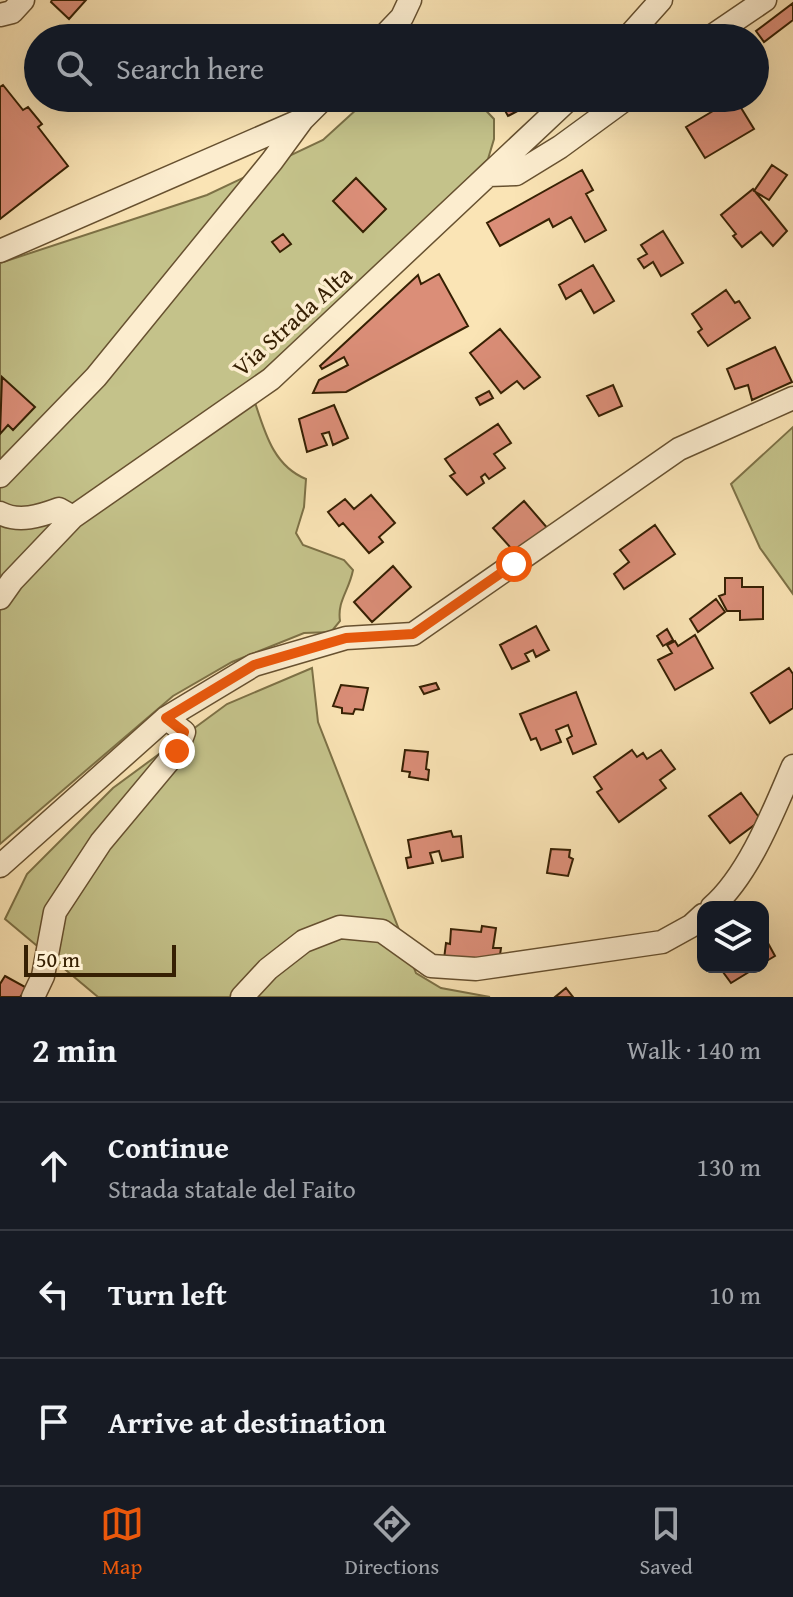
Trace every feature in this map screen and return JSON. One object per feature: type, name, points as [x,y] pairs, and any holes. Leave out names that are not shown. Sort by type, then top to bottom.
[{"type":"street","points":[[0,15],[12,12],[23,0]]},
{"type":"street","points":[[395,24],[410,0]]},
{"type":"street","points":[[640,24],[661,0]]},
{"type":"street","points":[[730,24],[765,0]]},
{"type":"street","points":[[0,476],[96,377],[310,112]]},
{"type":"street","name":"Via Strada Alta","points":[[0,598],[12,581],[73,517],[271,379],[555,112]]},
{"type":"street","points":[[488,175],[516,174],[608,112]]},
{"type":"street","points":[[0,251],[302,120]]},
{"type":"street","points":[[0,866],[166,718],[254,665],[346,638],[413,634],[679,449],[793,398]]},
{"type":"street","points":[[0,513],[7,517],[36,518],[59,509],[73,517]]},
{"type":"street","points":[[33,997],[43,976],[55,912],[101,842],[177,751],[184,732],[166,718]]},
{"type":"street","points":[[719,901],[751,853],[793,766]]},
{"type":"street","points":[[242,997],[268,969],[304,941],[340,927],[382,931],[431,966],[476,969],[662,942],[697,920]]},
{"type":"shaded area","points":[[354,112],[487,112],[494,119],[494,139],[488,159],[387,258],[252,381],[250,388],[275,453],[283,463],[306,479],[304,507],[296,533],[303,545],[344,560],[353,570],[340,608],[340,621],[331,632],[304,633],[232,662],[173,696],[0,844],[0,263],[207,195],[323,140]]},
{"type":"shaded area","points":[[793,427],[793,594],[760,548],[731,484]]},
{"type":"shaded area","points":[[312,668],[318,722],[416,973],[441,988],[490,997],[98,997],[5,919],[27,874],[113,788],[227,704]]},
{"type":"building","points":[[52,0],[86,0],[69,19]]},
{"type":"building","points":[[793,3],[793,20],[769,38],[769,24],[765,24]]},
{"type":"building","points":[[3,85],[24,112],[32,112],[42,124],[38,127],[68,166],[0,219],[0,87]]},
{"type":"building","points":[[711,112],[744,112],[754,129],[705,158],[686,127]]},
{"type":"building","points":[[772,165],[787,175],[769,200],[754,191]]},
{"type":"building","points":[[582,170],[593,190],[586,194],[606,230],[585,242],[571,217],[553,227],[549,219],[500,246],[487,223]]},
{"type":"building","points":[[356,178],[386,209],[363,232],[333,201]]},
{"type":"building","points":[[753,189],[787,231],[773,246],[761,232],[742,247],[721,215]]},
{"type":"building","points":[[663,231],[683,263],[661,276],[653,262],[644,268],[638,259],[647,254],[641,245]]},
{"type":"building","points":[[283,234],[291,244],[280,252],[272,242]]},
{"type":"building","points":[[593,265],[614,301],[594,313],[581,290],[566,299],[559,285]]},
{"type":"building","points":[[439,274],[468,326],[346,392],[313,393],[319,380],[348,365],[344,357],[322,369],[320,366],[418,275],[421,284]]},
{"type":"building","points":[[726,290],[735,303],[739,301],[750,318],[708,346],[698,332],[702,329],[692,314]]},
{"type":"building","points":[[500,329],[540,377],[524,389],[517,381],[501,393],[470,353]]},
{"type":"building","points":[[775,347],[792,382],[752,400],[748,385],[735,389],[727,369]]},
{"type":"building","points":[[2,377],[35,407],[13,430],[8,425],[0,434]]},
{"type":"building","points":[[613,385],[622,406],[599,416],[587,396]]},
{"type":"building","points":[[489,391],[493,398],[480,405],[476,398]]},
{"type":"building","points":[[334,405],[348,438],[333,445],[329,432],[322,434],[327,445],[307,452],[299,419]]},
{"type":"building","points":[[498,424],[511,443],[494,454],[505,468],[489,479],[485,474],[481,477],[484,483],[467,495],[450,476],[455,473],[445,459]]},
{"type":"building","points":[[371,495],[395,523],[379,537],[383,542],[369,553],[343,523],[339,526],[328,512],[345,499],[354,509]]},
{"type":"building","points":[[524,501],[549,530],[518,556],[493,528]]},
{"type":"building","points":[[655,525],[675,554],[624,589],[614,574],[629,562],[620,550]]},
{"type":"building","points":[[393,566],[411,587],[372,622],[354,602]]},
{"type":"building","points":[[725,578],[742,578],[742,587],[763,587],[763,619],[740,620],[740,611],[727,611],[719,596],[725,594]]},
{"type":"building","points":[[716,599],[725,612],[698,632],[690,619]]},
{"type":"building","points":[[536,626],[549,650],[536,657],[533,650],[525,654],[529,661],[512,669],[500,645]]},
{"type":"building","points":[[667,629],[673,640],[663,646],[657,636]]},
{"type":"building","points":[[695,635],[713,668],[675,690],[658,660],[672,653],[667,645],[675,641],[678,646]]},
{"type":"building","points":[[789,668],[793,674],[793,708],[770,723],[751,693]]},
{"type":"building","points":[[436,683],[439,689],[424,694],[420,687]]},
{"type":"building","points":[[341,685],[368,688],[363,710],[355,709],[353,714],[342,713],[342,708],[333,706]]},
{"type":"building","points":[[576,692],[596,744],[573,754],[567,739],[572,736],[568,725],[556,730],[561,742],[541,750],[536,738],[531,740],[520,714]]},
{"type":"building","points":[[405,750],[428,752],[428,780],[409,777],[410,772],[402,771]]},
{"type":"building","points":[[632,750],[637,757],[643,753],[647,759],[661,750],[675,769],[660,780],[666,788],[619,822],[597,792],[602,789],[594,777]]},
{"type":"building","points":[[741,793],[761,820],[730,843],[709,816]]},
{"type":"building","points":[[451,831],[453,837],[461,836],[463,857],[442,861],[439,851],[430,853],[433,863],[408,868],[406,858],[411,857],[408,840]]},
{"type":"building","points":[[551,849],[570,850],[569,857],[573,859],[568,876],[547,873]]},
{"type":"building","points":[[482,926],[496,928],[493,948],[501,948],[499,962],[444,959],[446,943],[450,944],[451,929],[481,932]]},
{"type":"building","points":[[769,945],[775,956],[769,960]]},
{"type":"building","points":[[724,973],[747,973],[731,983]]},
{"type":"building","points":[[5,976],[27,988],[20,997],[0,997],[0,984]]},
{"type":"building","points":[[566,988],[573,997],[555,997]]},
{"type":"route","points":[[177,751],[184,732],[166,718],[254,665],[346,638],[413,634],[514,564]]}]
